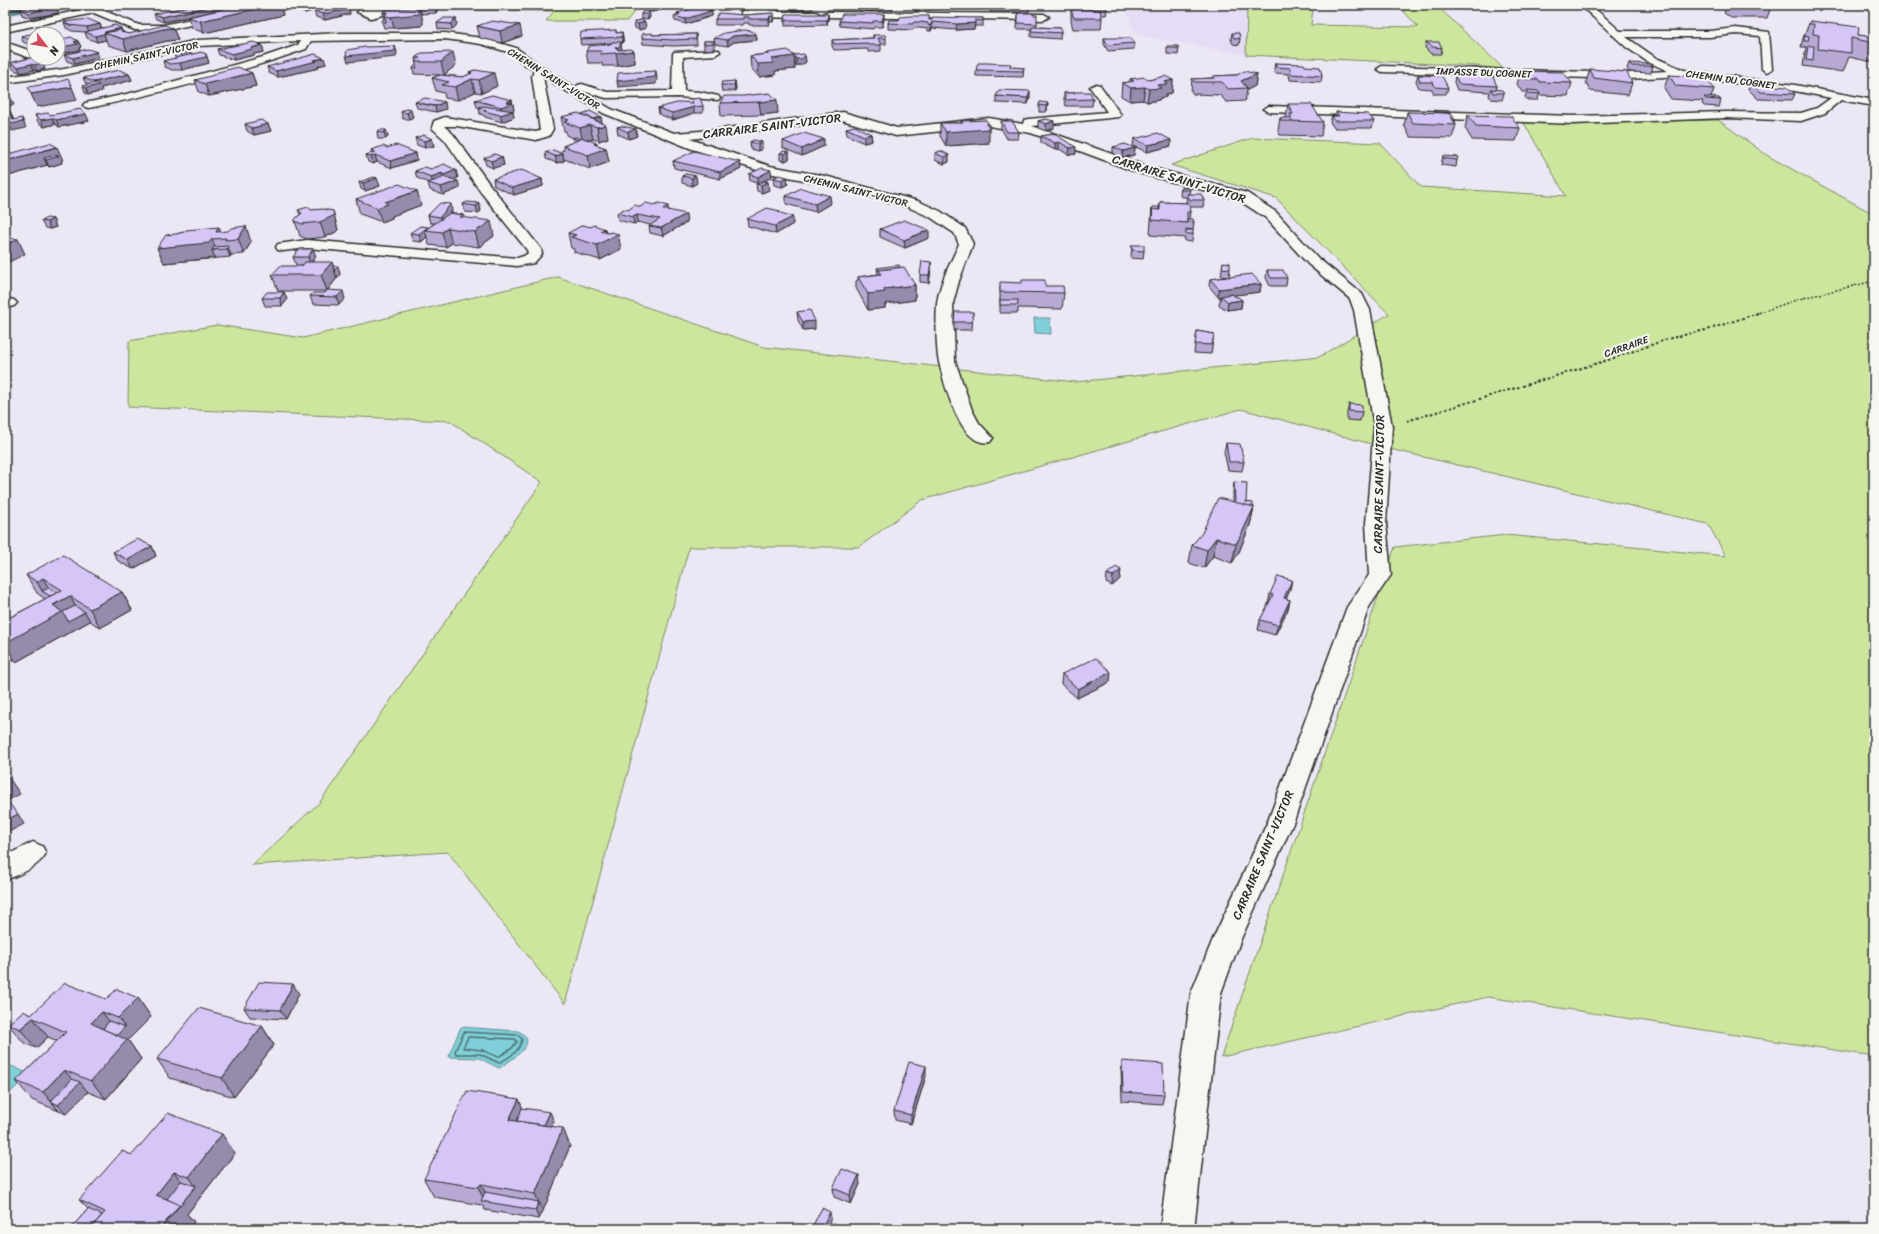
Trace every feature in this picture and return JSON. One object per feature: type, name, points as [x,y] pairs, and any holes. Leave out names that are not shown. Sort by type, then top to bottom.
[{"type":"street","points":[[95,10],[138,28],[150,28],[185,24],[269,5]]},
{"type":"street","points":[[390,5],[362,12],[371,15],[391,10],[394,5]]},
{"type":"street","points":[[942,16],[956,12],[968,5]]},
{"type":"street","name":"CHEMIN DU COGNET","points":[[1586,5],[1630,47],[1650,60],[1682,73],[1796,88],[1874,103]]},
{"type":"street","points":[[5,29],[114,6]]},
{"type":"street","points":[[774,15],[828,10],[896,10],[942,16],[1044,17]]},
{"type":"street","points":[[1616,34],[1703,34],[1736,31],[1765,34],[1767,69]]},
{"type":"street","name":"CHEMIN SAINT-VICTOR","points":[[5,80],[64,72],[198,43],[342,36],[445,36],[500,46],[512,50],[544,73],[607,111],[674,137],[768,169],[825,180],[913,204],[935,214],[960,231],[966,244],[951,280],[945,303],[947,361],[963,410],[970,426],[984,438]]},
{"type":"street","points":[[89,104],[132,96],[286,53],[302,47],[308,38]]},
{"type":"street","points":[[5,45],[26,54]]},
{"type":"street","points":[[678,94],[678,54],[715,52]]},
{"type":"street","points":[[13,60],[26,57]]},
{"type":"street","name":"IMPASSE DU COGNET","points":[[1382,69],[1629,76],[1670,75],[1682,73]]},
{"type":"street","points":[[283,248],[307,244],[517,262],[528,260],[535,254],[534,249],[485,188],[449,137],[438,128],[438,124],[446,121],[457,122],[536,136],[545,133],[547,129],[537,76],[544,73],[606,95],[678,94],[700,95],[714,98]]},
{"type":"street","points":[[1008,125],[1070,121],[1115,115],[1096,87]]},
{"type":"street","points":[[1269,109],[1572,120],[1726,115],[1801,117],[1812,115],[1832,105],[1838,97]]},
{"type":"street","name":"CARRAIRE SAINT-VICTOR","points":[[674,137],[714,134],[844,116],[896,132],[989,122],[1047,134],[1111,159],[1175,180],[1242,196],[1271,215],[1313,261],[1357,297],[1366,325],[1383,426],[1376,523],[1380,575],[1358,607],[1280,821],[1227,939],[1206,993],[1177,1229]]},
{"type":"street","points":[[5,869],[34,853]]},
{"type":"path","name":"CARRAIRE","points":[[1383,426],[1411,421],[1608,360],[1672,338],[1710,329],[1799,299],[1874,281]]},
{"type":"shaded area","points":[[1124,5],[1398,5],[1405,11],[1247,7],[1246,55],[1136,35]]},
{"type":"green space","points":[[458,5],[639,5],[627,21],[546,21],[554,11],[451,10]]},
{"type":"green space","points":[[1398,5],[1436,5],[1505,70],[1477,66],[1246,55],[1247,7],[1313,9],[1311,25],[1418,27]]},
{"type":"green space","points":[[1718,120],[1768,156],[1868,211],[1874,212],[1874,1056],[1488,997],[1221,1057],[1395,547],[1506,535],[1726,556],[1708,524],[1394,450],[1241,409],[922,500],[859,547],[689,547],[565,1004],[448,852],[252,865],[320,802],[542,482],[450,421],[128,407],[129,341],[217,325],[303,338],[558,277],[764,347],[1075,382],[1319,357],[1389,314],[1276,198],[1171,165],[1252,138],[1380,143],[1421,187],[1566,196],[1524,123]]},
{"type":"water","points":[[1034,318],[1050,318],[1051,334],[1035,333]]},
{"type":"water","points":[[461,1027],[518,1031],[525,1036],[527,1041],[516,1057],[499,1068],[479,1058],[448,1057]]},
{"type":"water","points":[[5,1063],[29,1074],[5,1098]]},
{"type":"building","points":[[52,5],[56,7],[28,13],[20,9]]},
{"type":"building","points":[[194,5],[216,5],[162,17],[154,14]]},
{"type":"building","points":[[242,5],[275,5],[200,21],[188,17]]},
{"type":"building","points":[[298,5],[311,5],[303,7]]},
{"type":"building","points":[[336,5],[349,9],[323,14],[314,11]]},
{"type":"building","points":[[407,5],[436,5],[435,8],[405,8]]},
{"type":"building","points":[[645,5],[657,5],[651,7]]},
{"type":"building","points":[[1029,5],[1029,6],[991,6]]},
{"type":"building","points":[[1086,5],[1105,5],[1107,9],[1088,9]]},
{"type":"building","points":[[1732,5],[1766,5],[1771,7],[1736,7]]},
{"type":"building","points":[[704,6],[712,8],[706,9],[711,11],[685,19],[674,16],[680,14],[677,13]]},
{"type":"building","points":[[420,7],[417,12],[420,12],[420,14],[391,17],[385,16],[387,12],[383,12],[385,9]]},
{"type":"building","points":[[1071,10],[1100,10],[1102,18],[1074,18]]},
{"type":"building","points":[[643,11],[649,11],[647,14],[641,14]]},
{"type":"building","points":[[719,13],[744,15],[774,13],[769,19],[749,19],[749,17],[743,17],[743,19],[715,19]]},
{"type":"building","points":[[1018,13],[1033,13],[1033,15],[1037,15],[1037,24],[1018,23]]},
{"type":"building","points":[[786,14],[828,14],[827,20],[785,20]]},
{"type":"building","points":[[842,14],[884,14],[882,21],[873,21],[873,23],[839,21]]},
{"type":"building","points":[[929,16],[929,20],[932,20],[932,17],[983,18],[983,21],[975,20],[975,23],[957,24],[932,22],[930,26],[928,23],[919,22],[914,22],[913,24],[888,23],[889,20],[899,20],[900,17]]},
{"type":"building","points":[[444,18],[456,18],[451,24],[437,23]]},
{"type":"building","points":[[88,19],[100,24],[87,27],[69,25],[64,22]]},
{"type":"building","points":[[641,20],[645,22],[638,24],[634,22]]},
{"type":"building","points":[[492,21],[520,25],[500,31],[477,26]]},
{"type":"building","points":[[1810,21],[1859,27],[1858,35],[1874,37],[1874,43],[1851,38],[1851,53],[1818,49],[1819,35],[1813,34],[1814,24],[1809,24]]},
{"type":"building","points":[[115,25],[121,28],[95,36],[85,32]]},
{"type":"building","points":[[164,25],[173,28],[123,39],[104,33],[120,30],[124,32],[121,32],[129,34]]},
{"type":"building","points":[[1032,27],[1061,28],[1061,33],[1031,31]]},
{"type":"building","points":[[616,30],[616,33],[622,32],[622,37],[580,39],[581,32]]},
{"type":"building","points":[[744,30],[752,31],[756,34],[733,36],[727,40],[714,38],[724,33]]},
{"type":"building","points":[[652,33],[652,35],[696,34],[696,39],[673,40],[642,38],[642,34]]},
{"type":"building","points":[[1232,33],[1239,33],[1240,39],[1234,38]]},
{"type":"building","points":[[873,35],[885,35],[886,38],[878,38],[881,45],[868,45],[868,43],[834,44],[832,40],[874,38]]},
{"type":"building","points":[[1805,35],[1809,36],[1808,41],[1804,41]]},
{"type":"building","points":[[71,37],[78,41],[74,42],[78,44],[66,46],[66,38]]},
{"type":"building","points":[[1104,38],[1131,38],[1134,43],[1108,45]]},
{"type":"building","points":[[704,41],[714,41],[714,43],[704,44]]},
{"type":"building","points":[[253,42],[262,45],[232,54],[217,49]]},
{"type":"building","points":[[612,42],[621,42],[619,47],[615,48],[618,48],[618,50],[631,49],[634,51],[600,54],[602,51],[586,51],[589,46],[611,44]]},
{"type":"building","points":[[1426,42],[1439,42],[1442,48],[1433,47]]},
{"type":"building","points":[[395,46],[395,51],[346,56],[347,50],[365,47]]},
{"type":"building","points":[[1167,46],[1178,46],[1179,48],[1168,48]]},
{"type":"building","points":[[1808,46],[1814,46],[1813,61],[1806,60]]},
{"type":"building","points":[[181,48],[189,51],[180,53],[172,50]]},
{"type":"building","points":[[88,49],[97,52],[73,58],[66,54]]},
{"type":"building","points":[[788,50],[794,56],[771,59],[774,63],[758,64],[750,56],[769,54],[767,53]]},
{"type":"building","points":[[201,52],[206,54],[206,57],[170,64],[163,61]]},
{"type":"building","points":[[453,52],[441,62],[415,62],[420,58],[415,58],[422,53]]},
{"type":"building","points":[[315,54],[324,58],[276,71],[267,67]]},
{"type":"building","points":[[804,54],[805,56],[801,59],[796,59],[794,55]]},
{"type":"building","points":[[26,59],[26,65],[18,67],[10,63]]},
{"type":"building","points":[[978,63],[1011,64],[1010,67],[1024,68],[1023,71],[976,70]]},
{"type":"building","points":[[1275,63],[1304,64],[1305,66],[1320,67],[1322,76],[1291,74],[1290,68],[1276,67]]},
{"type":"building","points":[[1629,63],[1651,64],[1653,66],[1632,66]]},
{"type":"building","points":[[238,67],[252,73],[205,84],[195,80],[214,75],[218,72]]},
{"type":"building","points":[[1590,69],[1627,72],[1632,83],[1594,78]]},
{"type":"building","points":[[120,70],[129,74],[94,82],[83,78],[110,72]]},
{"type":"building","points":[[475,70],[494,73],[479,80],[472,79],[455,87],[442,85],[449,82],[432,78],[440,75],[463,77],[472,73],[469,72]]},
{"type":"building","points":[[656,71],[655,77],[617,81],[618,73]]},
{"type":"building","points":[[1244,71],[1257,74],[1241,81],[1247,88],[1228,89],[1222,82],[1195,82],[1192,79],[1237,75]]},
{"type":"building","points":[[1521,71],[1563,72],[1572,83],[1540,82],[1538,79],[1526,79]]},
{"type":"building","points":[[1459,74],[1493,77],[1497,86],[1459,84],[1455,76]]},
{"type":"building","points":[[1418,75],[1442,76],[1448,88],[1435,87],[1433,82],[1420,82]]},
{"type":"building","points":[[1669,75],[1706,77],[1714,89],[1676,86]]},
{"type":"building","points":[[1165,76],[1173,80],[1164,82],[1168,84],[1157,85],[1161,88],[1131,88],[1122,83],[1134,81],[1130,79],[1145,77],[1149,80]]},
{"type":"building","points":[[68,79],[72,87],[31,94],[28,87],[58,82]]},
{"type":"building","points":[[735,81],[734,85],[721,85],[722,82]]},
{"type":"building","points":[[96,83],[99,85],[86,88],[83,86]]},
{"type":"building","points":[[1751,83],[1772,84],[1775,86],[1787,87],[1795,94],[1761,92]]},
{"type":"building","points":[[1491,89],[1502,90],[1504,93],[1493,93]]},
{"type":"building","points":[[999,90],[1030,91],[1028,98],[996,96]]},
{"type":"building","points":[[1527,90],[1538,91],[1540,94],[1529,93]]},
{"type":"building","points":[[1074,92],[1090,92],[1093,99],[1066,100],[1064,93],[1075,93]]},
{"type":"building","points":[[5,93],[7,93],[11,98],[5,99]]},
{"type":"building","points":[[770,93],[777,100],[720,103],[724,96],[743,96]]},
{"type":"building","points":[[492,95],[512,100],[507,102],[512,103],[501,107],[475,100]]},
{"type":"building","points":[[1704,97],[1719,98],[1721,100],[1706,99]]},
{"type":"building","points":[[425,98],[445,102],[435,106],[415,102]]},
{"type":"building","points":[[700,98],[703,106],[672,113],[658,108],[681,102],[693,103],[691,99]]},
{"type":"building","points":[[1040,102],[1048,103],[1046,106],[1039,105]]},
{"type":"building","points":[[1288,104],[1311,104],[1323,122],[1282,121],[1280,118],[1292,118],[1290,114],[1293,114]]},
{"type":"building","points":[[483,106],[513,111],[500,115],[484,111],[486,110],[479,107]]},
{"type":"building","points":[[80,109],[86,114],[56,120],[52,118],[41,120],[35,115],[48,113],[51,115]]},
{"type":"building","points":[[406,109],[411,110],[407,113],[401,112]]},
{"type":"building","points":[[10,111],[13,120],[22,118],[23,122],[9,124],[8,120],[5,121],[5,112]]},
{"type":"building","points":[[590,111],[601,117],[593,119],[582,114]]},
{"type":"building","points":[[1336,112],[1368,114],[1374,121],[1335,121],[1332,116],[1339,116]]},
{"type":"building","points":[[1407,112],[1449,113],[1456,125],[1413,123]]},
{"type":"building","points":[[1434,112],[1451,113],[1455,120],[1453,120],[1449,113]]},
{"type":"building","points":[[578,113],[606,125],[597,127],[590,125],[580,128],[564,122],[569,120],[561,117]]},
{"type":"building","points":[[1468,115],[1511,116],[1520,128],[1476,126]]},
{"type":"building","points":[[1046,119],[1054,121],[1046,124],[1038,121]]},
{"type":"building","points":[[261,120],[268,124],[252,128],[245,124]]},
{"type":"building","points":[[986,120],[989,124],[986,124],[990,129],[946,132],[940,123],[963,123],[961,121]]},
{"type":"building","points":[[1001,121],[1012,121],[1019,132],[1007,132]]},
{"type":"building","points":[[622,126],[636,129],[628,132],[617,127]]},
{"type":"building","points":[[855,126],[871,134],[864,136],[846,128]]},
{"type":"building","points":[[379,130],[386,130],[384,133],[377,132]]},
{"type":"building","points":[[804,133],[824,139],[802,149],[783,141]]},
{"type":"building","points":[[1158,133],[1171,140],[1148,145],[1134,139]]},
{"type":"building","points":[[1054,134],[1076,147],[1070,148],[1059,142],[1055,143],[1041,136]]},
{"type":"building","points":[[424,135],[432,139],[424,141],[415,138]]},
{"type":"building","points":[[576,137],[581,139],[578,140],[572,138]]},
{"type":"building","points":[[583,138],[606,148],[588,155],[563,146]]},
{"type":"building","points":[[754,140],[762,142],[758,144],[750,142]]},
{"type":"building","points":[[50,143],[57,147],[5,161],[5,155]]},
{"type":"building","points":[[1125,144],[1135,148],[1123,151],[1113,147]]},
{"type":"building","points":[[396,145],[416,153],[390,161],[375,155],[371,157],[366,155],[375,152],[371,150],[383,146],[387,148]]},
{"type":"building","points":[[553,150],[563,154],[555,156],[545,152]]},
{"type":"building","points":[[694,151],[740,162],[720,172],[673,161]]},
{"type":"building","points":[[784,151],[789,152],[784,154],[780,153]]},
{"type":"building","points":[[941,151],[949,155],[944,157],[935,153]]},
{"type":"building","points":[[495,154],[502,157],[491,161],[484,158]]},
{"type":"building","points":[[56,155],[59,156],[46,160],[44,158]]},
{"type":"building","points":[[1443,156],[1458,157],[1457,160],[1443,158]]},
{"type":"building","points":[[444,164],[456,170],[444,175],[442,173],[431,177],[415,171],[425,167],[431,169]]},
{"type":"building","points":[[762,168],[771,170],[758,177],[749,174]]},
{"type":"building","points":[[522,170],[542,179],[512,188],[493,179]]},
{"type":"building","points":[[686,174],[696,176],[692,178],[682,176]]},
{"type":"building","points":[[779,175],[787,177],[782,180],[773,178]]},
{"type":"building","points":[[374,177],[377,178],[363,183],[359,182]]},
{"type":"building","points":[[445,177],[458,181],[441,187],[428,183]]},
{"type":"building","points":[[764,181],[768,182],[761,185],[756,184]]},
{"type":"building","points":[[399,184],[417,191],[385,202],[388,204],[377,208],[356,199]]},
{"type":"building","points":[[801,188],[830,196],[815,204],[786,196]]},
{"type":"building","points":[[1181,188],[1190,188],[1190,190],[1181,190]]},
{"type":"building","points":[[1187,194],[1201,194],[1204,200],[1190,200]]},
{"type":"building","points":[[467,202],[479,203],[476,206],[463,204]]},
{"type":"building","points":[[1160,202],[1189,203],[1190,212],[1187,212],[1187,223],[1152,220],[1152,209],[1160,210]]},
{"type":"building","points":[[440,203],[451,204],[440,217],[428,215]]},
{"type":"building","points":[[646,203],[654,205],[659,203],[668,206],[663,209],[686,214],[661,228],[649,226],[660,219],[637,215],[633,217],[617,213],[624,209],[628,210],[635,205],[640,207]]},
{"type":"building","points":[[308,207],[311,210],[323,209],[333,211],[334,215],[320,222],[302,224],[295,221],[295,219],[302,213],[298,210]]},
{"type":"building","points":[[1152,207],[1159,207],[1159,210],[1152,209]]},
{"type":"building","points":[[767,208],[780,211],[778,212],[793,217],[775,226],[747,219]]},
{"type":"building","points":[[450,213],[463,215],[460,217],[491,221],[475,232],[448,228],[442,232],[425,230]]},
{"type":"building","points":[[47,218],[53,219],[47,222],[41,221]]},
{"type":"building","points":[[1187,219],[1193,219],[1194,222],[1187,222]]},
{"type":"building","points":[[904,220],[929,230],[904,240],[880,229]]},
{"type":"building","points":[[583,225],[591,227],[594,225],[605,229],[600,231],[618,234],[597,245],[571,237],[576,235],[568,233]]},
{"type":"building","points":[[246,226],[238,239],[212,239],[209,243],[157,248],[166,235],[184,232],[186,230],[219,227],[216,232],[228,231],[231,228]]},
{"type":"building","points":[[420,226],[428,227],[419,234],[410,233]]},
{"type":"building","points":[[1186,230],[1193,230],[1193,234],[1186,234]]},
{"type":"building","points":[[5,237],[18,239],[5,245]]},
{"type":"building","points":[[1132,245],[1144,245],[1144,251],[1132,250]]},
{"type":"building","points":[[228,246],[227,249],[212,250],[214,247]]},
{"type":"building","points":[[299,249],[313,249],[308,257],[293,257]]},
{"type":"building","points":[[922,261],[931,262],[929,275],[920,275]]},
{"type":"building","points":[[305,262],[332,262],[321,275],[272,275],[280,266],[302,266]]},
{"type":"building","points":[[1223,262],[1230,263],[1230,269],[1222,268]]},
{"type":"building","points":[[899,265],[900,267],[879,270],[881,273],[877,268]]},
{"type":"building","points":[[904,267],[915,285],[884,289],[885,292],[868,294],[858,277],[881,274],[879,270]]},
{"type":"building","points":[[1267,270],[1283,270],[1287,278],[1271,278]]},
{"type":"building","points":[[1252,274],[1261,284],[1219,289],[1210,279]]},
{"type":"building","points":[[1022,280],[1045,280],[1045,286],[1063,286],[1064,293],[1000,292],[1000,282],[1022,283]]},
{"type":"building","points":[[327,290],[343,291],[337,297],[310,296],[313,293],[325,293]]},
{"type":"building","points":[[267,292],[284,292],[280,298],[262,298]]},
{"type":"building","points":[[1232,294],[1242,300],[1228,302],[1221,296]]},
{"type":"building","points":[[1000,300],[1018,300],[1018,305],[1000,305]]},
{"type":"building","points":[[810,310],[815,321],[803,322],[797,312]]},
{"type":"building","points":[[955,312],[973,312],[972,322],[954,322]]},
{"type":"building","points":[[1197,331],[1214,334],[1212,345],[1195,344]]},
{"type":"building","points":[[1349,404],[1362,405],[1362,412],[1349,411]]},
{"type":"building","points":[[1226,443],[1240,444],[1244,462],[1229,462]]},
{"type":"building","points":[[1234,482],[1247,483],[1246,502],[1253,503],[1253,507],[1235,503]]},
{"type":"building","points":[[1218,498],[1254,507],[1236,544],[1216,538],[1207,550],[1192,545],[1202,533]]},
{"type":"building","points":[[137,539],[152,546],[128,560],[113,552]]},
{"type":"building","points":[[63,555],[122,592],[90,609],[70,596],[53,605],[62,612],[5,643],[5,620],[62,590],[43,578],[37,582],[26,575]]},
{"type":"building","points":[[1116,567],[1121,570],[1113,576],[1107,574]]},
{"type":"building","points":[[1278,576],[1292,580],[1284,598],[1290,600],[1278,625],[1260,620],[1273,595],[1270,594]]},
{"type":"building","points":[[49,588],[57,593],[50,596],[42,591]]},
{"type":"building","points":[[75,606],[85,612],[68,621],[63,612]]},
{"type":"building","points":[[1096,658],[1111,672],[1078,689],[1062,674]]},
{"type":"building","points":[[7,801],[18,814],[5,821],[5,803]]},
{"type":"building","points":[[259,982],[293,984],[280,1010],[244,1008]]},
{"type":"building","points":[[65,983],[106,999],[117,989],[138,998],[118,1018],[102,1012],[91,1023],[127,1040],[91,1081],[64,1070],[43,1092],[16,1081],[66,1032],[33,1018],[20,1029],[8,1024],[23,1011],[31,1015]]},
{"type":"building","points":[[199,1008],[262,1026],[222,1078],[157,1059]]},
{"type":"building","points":[[109,1021],[125,1027],[117,1035],[103,1029]]},
{"type":"building","points":[[1122,1061],[1163,1064],[1164,1095],[1123,1092]]},
{"type":"building","points":[[909,1062],[926,1066],[911,1115],[894,1111]]},
{"type":"building","points":[[72,1079],[80,1082],[58,1105],[51,1101]]},
{"type":"building","points":[[467,1091],[519,1099],[509,1120],[563,1128],[535,1194],[481,1184],[478,1187],[424,1179]]},
{"type":"building","points":[[522,1108],[550,1112],[544,1125],[517,1121]]},
{"type":"building","points":[[168,1113],[222,1134],[189,1177],[174,1172],[156,1195],[180,1204],[160,1229],[90,1229],[105,1212],[79,1200],[122,1151],[132,1155]]},
{"type":"building","points":[[842,1169],[859,1175],[850,1195],[833,1188]]},
{"type":"building","points":[[181,1181],[196,1186],[180,1205],[167,1199]]},
{"type":"building","points":[[485,1192],[539,1202],[535,1210],[481,1201]]},
{"type":"building","points":[[822,1208],[830,1212],[821,1229],[811,1229]]},
{"type":"building","points":[[88,1209],[102,1215],[90,1229],[71,1228]]},
{"type":"waterway","points":[[45,8],[78,5]]},
{"type":"waterway","points":[[5,13],[32,9]]}]
